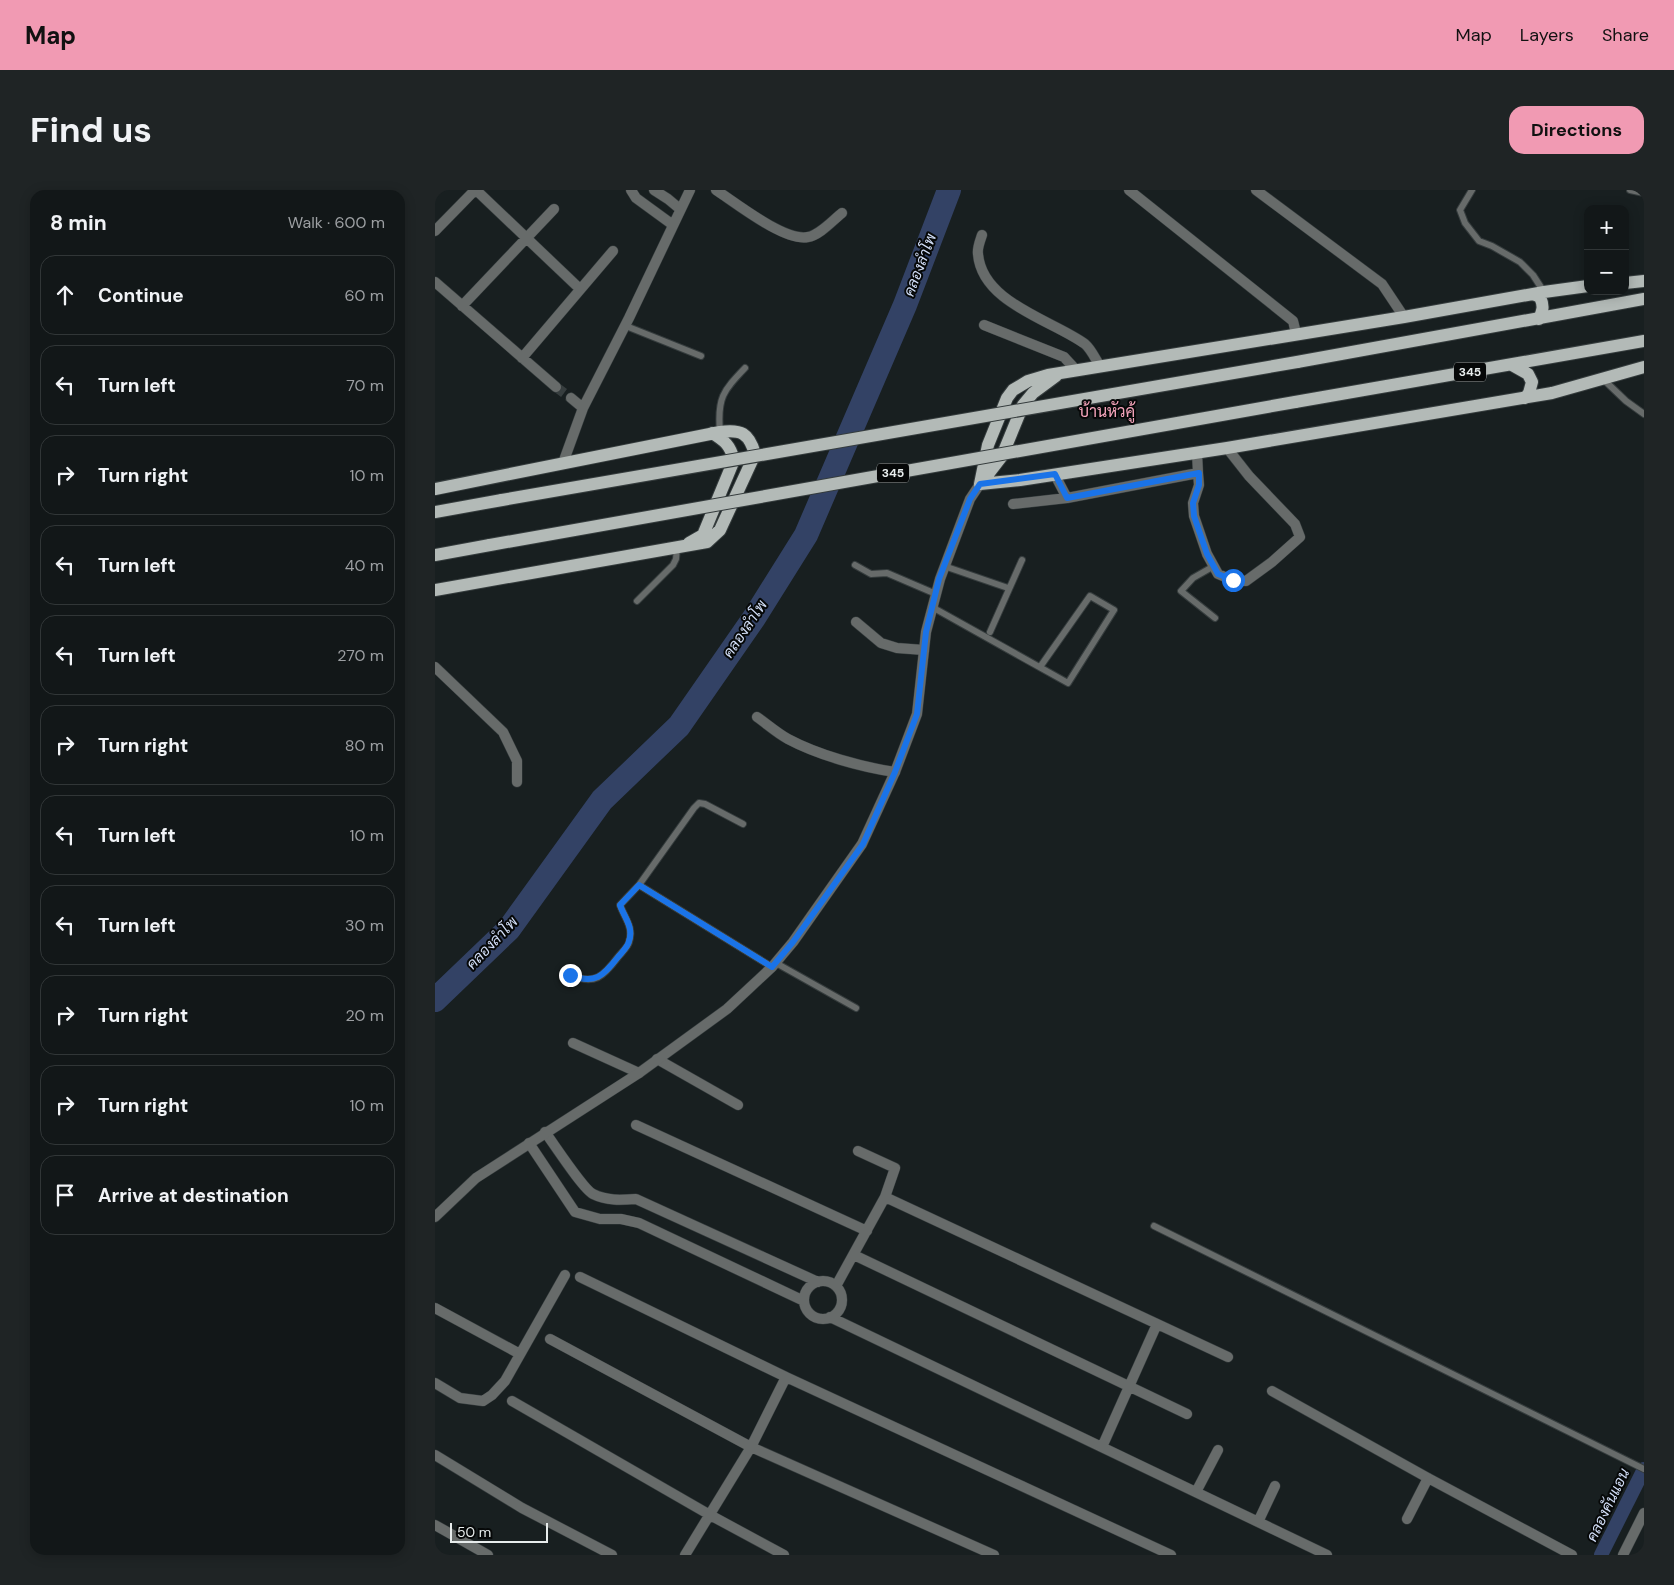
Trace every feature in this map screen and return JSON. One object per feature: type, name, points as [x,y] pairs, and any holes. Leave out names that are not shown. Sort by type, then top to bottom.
[{"type":"main road","points":[[1629,283],[1644,281]]},
{"type":"main road","points":[[980,484],[1002,456],[1023,405],[1033,393],[1060,373],[1584,287]]},
{"type":"main road","points":[[1539,293],[1544,304],[1539,318]]},
{"type":"main road","points":[[435,512],[1297,362],[1644,299]]},
{"type":"main road","name":"345","points":[[435,555],[1644,341]]},
{"type":"main road","points":[[1512,365],[1527,374],[1532,382],[1529,393],[1525,398]]},
{"type":"main road","points":[[980,484],[1197,453],[1525,398],[1552,393],[1644,367]]},
{"type":"main road","points":[[680,547],[703,535],[734,460],[731,448],[716,432]]},
{"type":"main road","points":[[435,590],[707,542],[720,530],[755,454],[751,441],[741,433],[716,432],[437,486]]},
{"type":"street","points":[[435,231],[476,190],[580,289]]},
{"type":"street","points":[[631,190],[636,198],[673,225]]},
{"type":"street","points":[[654,190],[669,199],[680,209]]},
{"type":"street","points":[[563,463],[583,408],[626,326],[690,190]]},
{"type":"street","points":[[716,190],[775,229],[793,236],[807,237],[817,233],[842,213]]},
{"type":"street","points":[[1129,190],[1293,321],[1296,333]]},
{"type":"street","points":[[1256,190],[1382,284],[1404,317]]},
{"type":"street","points":[[463,306],[554,209]]},
{"type":"street","points":[[982,235],[977,252],[980,266],[992,288],[1032,316],[1086,345],[1100,366]]},
{"type":"street","points":[[522,358],[613,251]]},
{"type":"street","points":[[435,282],[556,387]]},
{"type":"street","points":[[984,325],[1064,357],[1076,370]]},
{"type":"street","points":[[571,398],[583,408]]},
{"type":"street","points":[[1197,453],[1199,485],[1193,503],[1194,516],[1207,554],[1218,574],[1233,580],[1246,581],[1272,562],[1300,537],[1295,524],[1249,476],[1227,448]]},
{"type":"street","points":[[1013,504],[1067,498],[1199,473]]},
{"type":"street","points":[[1055,474],[1067,498]]},
{"type":"street","points":[[435,1217],[476,1178],[639,1073],[727,1009],[774,965],[793,942],[863,844],[895,772],[917,714],[926,632],[944,566],[970,499],[980,484]]},
{"type":"street","points":[[856,622],[881,643],[897,648],[924,650]]},
{"type":"street","points":[[435,667],[503,732],[517,761],[517,782]]},
{"type":"street","points":[[757,717],[787,739],[809,748],[870,768],[895,772]]},
{"type":"street","points":[[573,1043],[639,1073]]},
{"type":"street","points":[[657,1059],[738,1105]]},
{"type":"street","points":[[636,1126],[867,1231]]},
{"type":"street","points":[[545,1132],[592,1194],[614,1200],[635,1199],[818,1282]]},
{"type":"street","points":[[529,1143],[575,1212],[600,1219],[621,1219],[639,1223],[804,1300]]},
{"type":"street","points":[[837,1286],[885,1197],[895,1168],[859,1151]]},
{"type":"street","points":[[885,1197],[1228,1357]]},
{"type":"street","points":[[854,1255],[1187,1414]]},
{"type":"street","points":[[435,1383],[460,1398],[483,1401],[493,1395],[505,1381],[565,1276]]},
{"type":"street","points":[[580,1277],[786,1377],[1171,1555]]},
{"type":"street","points":[[825,1281],[837,1286],[842,1304],[839,1310],[824,1319],[813,1316],[805,1306],[804,1300],[808,1289],[818,1282],[825,1281]]},
{"type":"street","points":[[435,1308],[520,1354]]},
{"type":"street","points":[[830,1317],[1327,1555]]},
{"type":"street","points":[[1102,1447],[1157,1324]]},
{"type":"street","points":[[550,1339],[751,1447],[993,1555]]},
{"type":"street","points":[[685,1555],[751,1447],[786,1377]]},
{"type":"street","points":[[1272,1391],[1428,1478],[1572,1555]]},
{"type":"street","points":[[512,1401],[710,1515],[784,1555]]},
{"type":"street","points":[[1196,1492],[1218,1450]]},
{"type":"street","points":[[435,1456],[522,1508],[613,1555]]},
{"type":"street","points":[[1407,1519],[1428,1478]]},
{"type":"street","points":[[1258,1522],[1275,1486]]},
{"type":"street","points":[[1623,1555],[1644,1513]]},
{"type":"street","points":[[435,1525],[488,1555]]},
{"type":"lane","points":[[1472,190],[1460,210],[1465,223],[1479,241],[1520,262],[1533,275],[1539,293]]},
{"type":"lane","points":[[1630,190],[1644,193]]},
{"type":"lane","points":[[626,326],[701,356]]},
{"type":"lane","points":[[716,432],[723,394],[745,368]]},
{"type":"lane","points":[[1603,379],[1626,401],[1644,414]]},
{"type":"lane","points":[[637,601],[673,565],[680,547]]},
{"type":"lane","points":[[989,632],[1022,560]]},
{"type":"lane","points":[[855,565],[871,574],[887,573],[936,594]]},
{"type":"lane","points":[[944,566],[1008,588]]},
{"type":"lane","points":[[1214,566],[1193,578],[1181,591],[1215,618]]},
{"type":"lane","points":[[932,608],[1068,683],[1114,610],[1090,596],[1040,667]]},
{"type":"lane","points":[[570,975],[582,980],[605,975],[629,942],[630,928],[628,919],[620,905],[639,885],[694,808],[699,804],[705,804],[743,824]]},
{"type":"lane","points":[[639,885],[774,965],[856,1008]]},
{"type":"lane","points":[[1153,1226],[1644,1469]]},
{"type":"waterway","name":"คลองลำโพ","points":[[435,1000],[509,929],[602,800],[679,726],[754,618],[806,535],[905,305],[949,190]]},
{"type":"waterway","name":"คลองคันแอน","points":[[1601,1555],[1644,1469]]},
{"type":"tunnel","points":[[556,387],[571,398]]},
{"type":"district","name":"บ้านหัวคู้","points":[[1107,411]]},
{"type":"route","points":[[570,975],[582,980],[605,975],[629,942],[630,928],[628,919],[620,905],[639,885],[772,967],[793,942],[863,844],[895,772],[917,714],[926,632],[939,579],[970,499],[980,484],[1055,474],[1067,498],[1199,473],[1199,485],[1193,503],[1194,516],[1207,554],[1218,574],[1233,580]]}]
